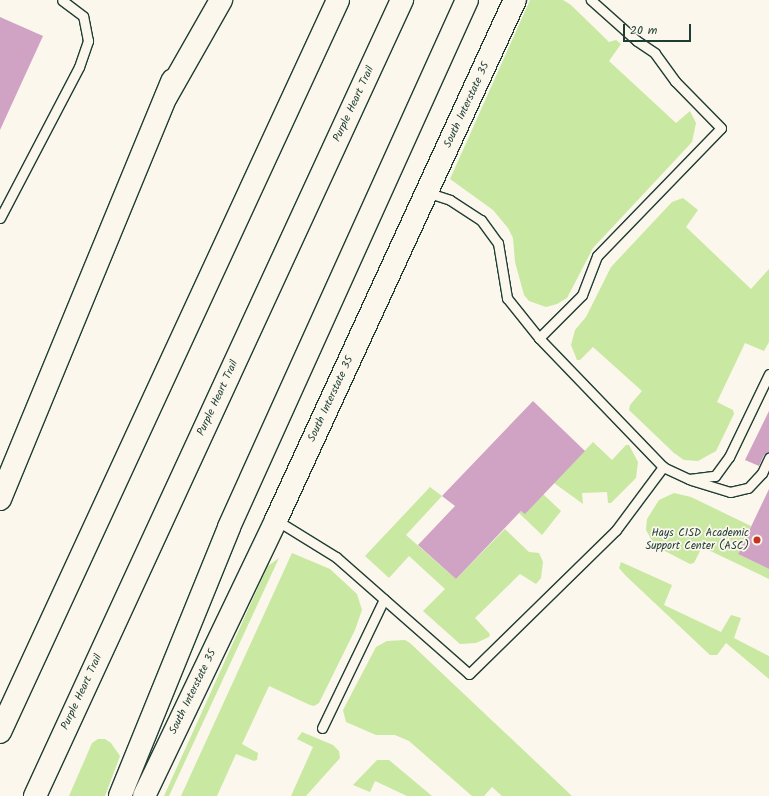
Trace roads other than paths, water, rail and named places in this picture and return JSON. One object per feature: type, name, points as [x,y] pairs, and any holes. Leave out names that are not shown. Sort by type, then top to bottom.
[{"type":"main road","points":[[0,498],[166,96],[209,0]]},
{"type":"main road","points":[[166,96],[221,0]]},
{"type":"main road","points":[[0,732],[338,0]]},
{"type":"main road","name":"Purple Heart Trail","points":[[34,796],[402,0]]},
{"type":"main road","points":[[120,796],[229,527],[467,0]]},
{"type":"main road","name":"South Interstate 35","points":[[144,796],[276,520],[515,0]]},
{"type":"lane","points":[[0,218],[79,67],[88,41],[83,16],[62,0]]},
{"type":"lane","points":[[539,338],[582,295],[597,256],[721,128],[675,81],[655,52],[638,41],[591,0]]},
{"type":"lane","points":[[426,192],[450,200],[481,220],[498,243],[507,298],[539,338],[663,467],[689,479],[730,492],[748,488],[762,473],[769,458]]},
{"type":"lane","points":[[689,479],[715,476],[729,457],[769,374]]},
{"type":"lane","points":[[276,520],[336,557],[468,674],[616,530],[663,467]]},
{"type":"lane","points":[[322,728],[384,599]]},
{"type":"place","name":"Hays CISD Academic Support Center (ASC)","points":[[757,540]]}]
